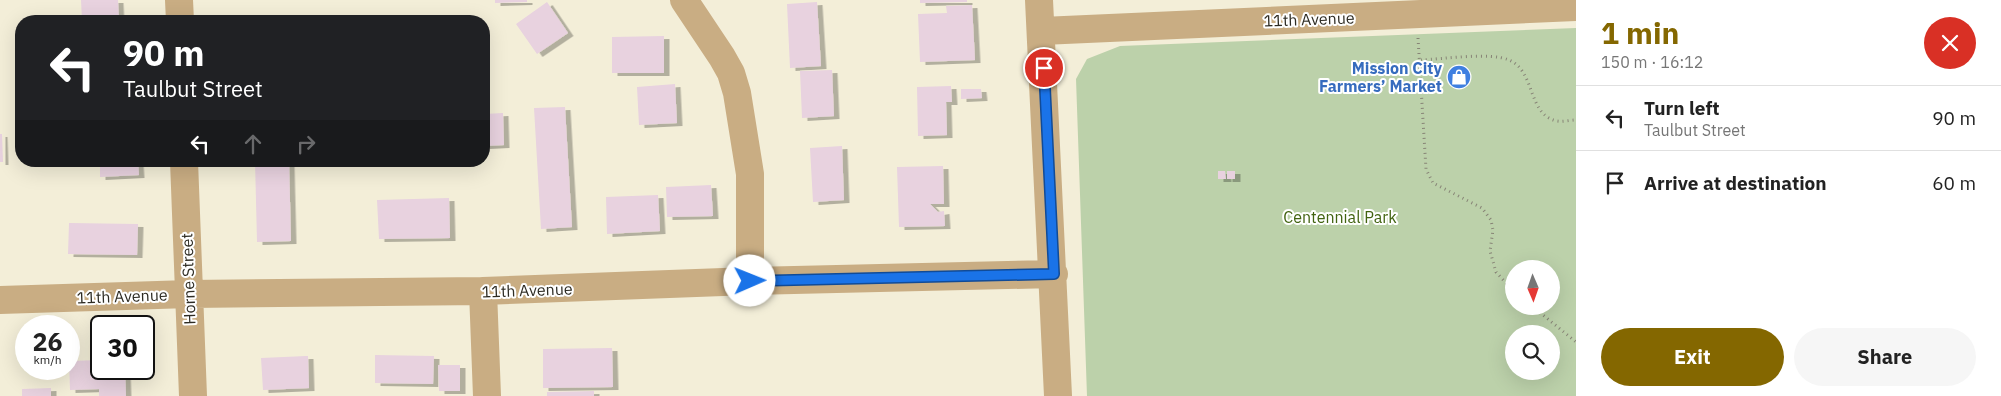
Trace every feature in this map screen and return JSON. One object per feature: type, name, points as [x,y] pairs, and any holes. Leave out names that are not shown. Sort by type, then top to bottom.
[{"type":"street","points":[[179,0],[180,15]]},
{"type":"street","points":[[684,0],[722,57],[731,73],[737,92],[750,174],[750,281]]},
{"type":"street","points":[[1040,0],[1054,274],[1058,396]]},
{"type":"street","name":"11th Avenue","points":[[1042,31],[1576,7]]},
{"type":"street","name":"Horne Street","points":[[184,167],[193,396]]},
{"type":"street","name":"11th Avenue","points":[[0,300],[189,294],[483,292],[750,281],[1054,274]]},
{"type":"street","points":[[483,292],[487,396]]},
{"type":"path","points":[[1415,14],[1421,60],[1426,169],[1429,178],[1433,183],[1482,208],[1491,220],[1493,230],[1490,252],[1496,272],[1505,282]]},
{"type":"path","points":[[1421,60],[1494,56],[1510,60],[1518,66],[1526,77],[1532,97],[1546,117],[1558,121],[1576,120]]},
{"type":"path","points":[[1543,315],[1576,342]]},
{"type":"green space","name":"Centennial Park","points":[[1576,28],[1576,396],[1087,396],[1076,79],[1087,59],[1120,46]]},
{"type":"building","points":[[81,0],[118,0],[119,15],[82,15]]},
{"type":"building","points":[[495,0],[527,0],[527,2],[495,3]]},
{"type":"building","points":[[920,0],[967,0],[967,2],[920,3]]},
{"type":"building","points":[[547,2],[568,33],[537,54],[516,24]]},
{"type":"building","points":[[817,2],[821,66],[790,68],[787,4]]},
{"type":"building","points":[[972,5],[975,60],[920,62],[918,14],[947,13],[946,6]]},
{"type":"building","points":[[664,36],[664,73],[612,73],[612,37]]},
{"type":"building","points":[[832,70],[834,116],[802,118],[800,71]]},
{"type":"building","points":[[675,84],[677,123],[639,125],[637,87]]},
{"type":"building","points":[[951,86],[952,102],[946,102],[947,135],[918,136],[917,87]]},
{"type":"building","points":[[961,89],[981,89],[982,98],[961,99]]},
{"type":"building","points":[[565,107],[572,227],[541,229],[534,108]]},
{"type":"building","points":[[503,113],[504,145],[490,146],[490,114]]},
{"type":"building","points":[[0,134],[2,134],[3,162],[0,162]]},
{"type":"building","points":[[842,146],[844,200],[813,202],[810,148]]},
{"type":"building","points":[[943,166],[944,204],[930,204],[938,212],[944,211],[945,226],[899,227],[897,167]]},
{"type":"building","points":[[100,167],[138,167],[139,175],[100,177]]},
{"type":"building","points":[[255,167],[289,167],[291,241],[257,242]]},
{"type":"building","points":[[1218,171],[1225,171],[1226,179],[1218,179]]},
{"type":"building","points":[[1227,171],[1235,171],[1235,179],[1227,179]]},
{"type":"building","points":[[711,185],[713,216],[667,217],[666,187]]},
{"type":"building","points":[[658,195],[660,231],[607,234],[606,197]]},
{"type":"building","points":[[449,198],[450,238],[379,239],[377,200]]},
{"type":"building","points":[[69,223],[138,224],[137,255],[68,254]]},
{"type":"building","points":[[612,348],[613,387],[543,388],[543,349]]},
{"type":"building","points":[[375,355],[434,356],[433,384],[375,383]]},
{"type":"building","points":[[308,356],[309,388],[263,390],[261,358]]},
{"type":"building","points":[[90,360],[90,380],[125,380],[126,396],[99,396],[99,389],[70,390],[70,380],[80,380],[80,361]]},
{"type":"building","points":[[438,365],[460,365],[460,391],[439,391]]},
{"type":"building","points":[[51,388],[51,396],[22,396],[22,389]]},
{"type":"building","points":[[594,391],[594,396],[547,396],[547,392]]},
{"type":"place","name":"Mission City Farmers’ Market","points":[[1459,77]]},
{"type":"route","points":[[750,281],[1054,274],[1044,68]]}]
